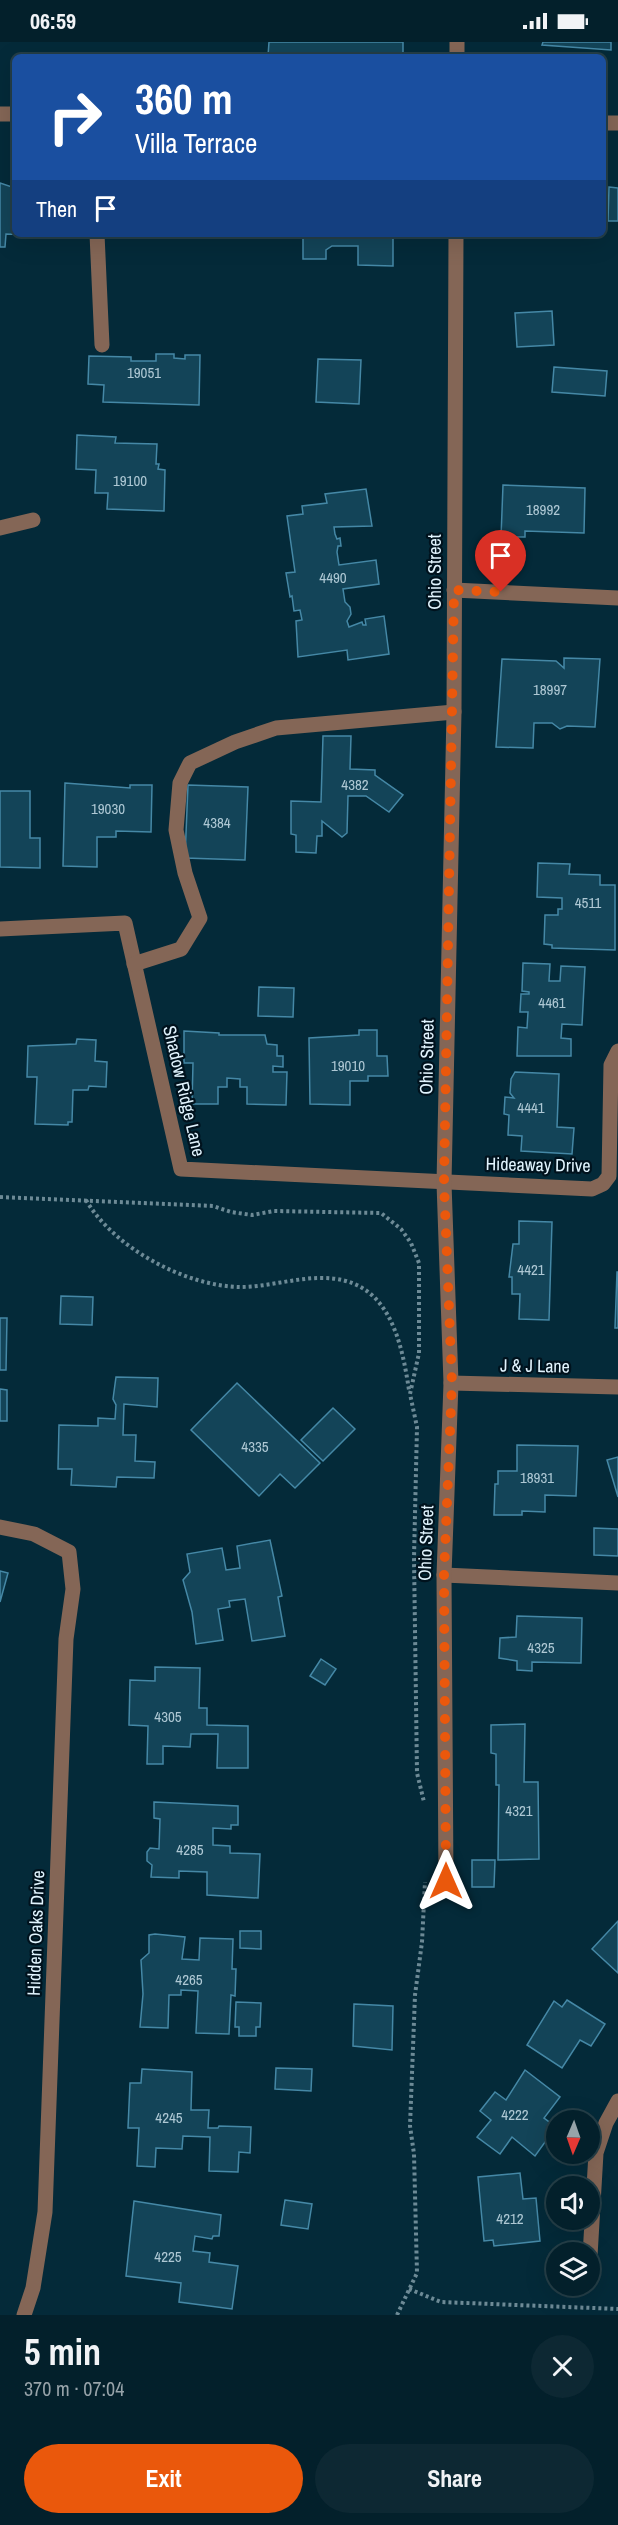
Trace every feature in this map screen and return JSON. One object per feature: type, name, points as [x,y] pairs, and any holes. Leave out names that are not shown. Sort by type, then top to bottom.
[{"type":"street","points":[[98,237],[102,345]]},
{"type":"street","name":"Ohio Street","points":[[446,1881],[444,1575],[452,1383],[444,1183],[454,712],[456,237]]},
{"type":"street","points":[[0,528],[33,520]]},
{"type":"street","points":[[454,590],[618,598]]},
{"type":"street","points":[[135,964],[181,949],[200,918],[185,873],[176,830],[180,783],[190,764],[235,742],[276,728],[454,712]]},
{"type":"street","name":"Shadow Ridge Lane","points":[[0,929],[125,923],[181,1169],[444,1183]]},
{"type":"street","name":"Hideaway Drive","points":[[444,1183],[592,1189],[603,1184],[609,1176],[611,1065],[618,1051]]},
{"type":"street","name":"J & J Lane","points":[[452,1383],[618,1387]]},
{"type":"street","name":"Hidden Oaks Drive","points":[[0,1527],[34,1534],[69,1552],[73,1589],[66,1639],[45,2212],[33,2288],[24,2315]]},
{"type":"street","points":[[444,1575],[618,1584]]},
{"type":"street","points":[[591,2242],[596,2153],[606,2123],[618,2101]]},
{"type":"path","points":[[0,1197],[213,1206],[252,1215],[274,1211],[381,1213],[401,1229],[411,1243],[419,1263],[419,1353],[410,1394]]},
{"type":"path","points":[[86,1200],[94,1213],[130,1248],[154,1263],[206,1282],[238,1287],[329,1278],[346,1280],[375,1298],[390,1317],[403,1350],[417,1427],[414,1558],[417,1773],[424,1803]]},
{"type":"path","points":[[397,2315],[417,2273],[414,2154],[411,2126],[415,1995],[422,1942],[425,1874]]},
{"type":"path","points":[[410,2289],[441,2302],[618,2308]]},
{"type":"building","points":[[269,42],[403,42],[403,54],[268,54]]},
{"type":"building","points":[[543,42],[611,42],[611,50],[542,45]]},
{"type":"building","points":[[0,183],[12,187],[12,234],[6,234],[5,247],[0,247]]},
{"type":"building","points":[[609,187],[618,188],[618,221],[608,221]]},
{"type":"building","points":[[303,237],[393,237],[393,266],[358,265],[358,246],[332,246],[326,250],[326,259],[303,259]]},
{"type":"building","points":[[552,311],[554,345],[517,347],[515,313]]},
{"type":"building","points":[[156,354],[174,354],[174,358],[185,359],[185,355],[200,355],[199,405],[103,402],[104,385],[88,384],[89,356],[131,357],[131,361],[156,361]]},
{"type":"building","points":[[318,359],[361,360],[359,404],[316,402]]},
{"type":"building","points":[[554,367],[607,371],[605,396],[552,392]]},
{"type":"building","points":[[77,435],[116,437],[115,443],[157,444],[156,464],[159,464],[158,469],[165,470],[164,511],[107,509],[108,493],[95,493],[96,470],[76,469]]},
{"type":"building","points":[[503,485],[585,488],[584,533],[525,531],[525,537],[501,537]]},
{"type":"building","points":[[366,489],[372,526],[334,527],[337,539],[340,538],[341,546],[338,546],[337,552],[339,565],[376,560],[379,584],[343,589],[345,602],[350,607],[351,614],[347,621],[349,627],[362,622],[366,625],[365,619],[384,616],[389,654],[348,660],[347,650],[298,657],[296,621],[302,620],[300,610],[294,611],[286,573],[295,572],[287,516],[303,514],[302,506],[327,503],[325,494]]},
{"type":"building","points":[[564,658],[600,659],[595,727],[567,726],[560,729],[552,723],[534,723],[533,748],[496,747],[502,659],[556,661],[564,668]]},
{"type":"building","points":[[323,736],[351,736],[350,769],[375,770],[375,775],[403,795],[389,812],[366,796],[348,796],[347,833],[342,837],[322,821],[322,836],[317,836],[316,853],[296,852],[296,835],[291,834],[291,801],[321,802]]},
{"type":"building","points":[[65,783],[130,788],[130,785],[152,785],[151,832],[116,831],[116,837],[97,837],[97,867],[63,866]]},
{"type":"building","points":[[188,785],[248,787],[245,860],[185,858]]},
{"type":"building","points":[[0,791],[30,791],[30,838],[40,838],[40,868],[0,867]]},
{"type":"building","points":[[538,863],[570,864],[569,874],[600,875],[600,885],[615,885],[615,950],[552,948],[552,945],[544,944],[545,915],[558,915],[558,909],[562,909],[562,898],[537,897]]},
{"type":"building","points":[[523,963],[550,964],[549,981],[560,981],[561,966],[585,967],[582,1025],[562,1024],[561,1038],[571,1039],[571,1056],[517,1056],[518,1027],[527,1028],[528,1012],[520,1012],[521,994],[529,994],[529,992],[522,991]]},
{"type":"building","points":[[259,987],[294,988],[293,1017],[258,1016]]},
{"type":"building","points":[[359,1030],[377,1030],[377,1056],[387,1056],[388,1076],[368,1076],[368,1081],[350,1081],[350,1105],[310,1104],[309,1038],[359,1035]]},
{"type":"building","points":[[184,1031],[219,1033],[219,1035],[265,1035],[267,1044],[277,1045],[277,1056],[283,1056],[283,1067],[273,1066],[273,1072],[287,1072],[286,1105],[247,1104],[247,1087],[240,1087],[240,1079],[227,1078],[227,1087],[218,1087],[218,1104],[192,1104],[193,1063],[184,1063]]},
{"type":"building","points":[[77,1039],[96,1040],[95,1061],[107,1062],[106,1087],[89,1086],[88,1090],[73,1090],[72,1122],[68,1122],[68,1125],[35,1124],[37,1077],[27,1077],[28,1046],[76,1044]]},
{"type":"building","points":[[515,1072],[559,1074],[557,1127],[574,1128],[572,1154],[521,1151],[522,1136],[508,1135],[509,1115],[504,1114],[505,1097],[514,1098],[510,1093],[511,1079]]},
{"type":"building","points":[[519,1221],[552,1222],[549,1320],[519,1319],[520,1294],[512,1294],[512,1277],[509,1277],[513,1244],[519,1244]]},
{"type":"building","points":[[617,1272],[618,1328],[615,1328]]},
{"type":"building","points":[[61,1296],[93,1297],[92,1325],[60,1324]]},
{"type":"building","points":[[0,1318],[7,1318],[6,1370],[0,1370]]},
{"type":"building","points":[[116,1377],[158,1378],[157,1407],[124,1404],[123,1435],[136,1435],[135,1461],[155,1462],[154,1478],[117,1477],[116,1487],[71,1485],[72,1469],[58,1469],[59,1425],[98,1426],[98,1418],[115,1419],[116,1405],[113,1399]]},
{"type":"building","points":[[237,1383],[320,1463],[295,1488],[280,1474],[259,1496],[191,1430]]},
{"type":"building","points":[[0,1389],[7,1390],[7,1421],[0,1421]]},
{"type":"building","points":[[333,1408],[355,1429],[323,1461],[301,1440]]},
{"type":"building","points":[[517,1445],[578,1446],[576,1496],[545,1495],[545,1512],[522,1511],[522,1515],[494,1515],[495,1484],[498,1484],[498,1471],[517,1471]]},
{"type":"building","points":[[618,1457],[618,1497],[607,1460]]},
{"type":"building","points":[[594,1528],[618,1529],[618,1556],[594,1555]]},
{"type":"building","points":[[270,1540],[282,1596],[278,1597],[285,1636],[252,1641],[245,1599],[229,1601],[230,1607],[218,1609],[223,1640],[196,1644],[192,1612],[183,1580],[190,1572],[187,1554],[222,1548],[226,1570],[240,1568],[237,1546]]},
{"type":"building","points":[[0,1571],[8,1573],[0,1602]]},
{"type":"building","points":[[517,1616],[582,1618],[581,1663],[532,1662],[532,1671],[517,1670],[517,1661],[499,1658],[500,1638],[516,1637]]},
{"type":"building","points":[[321,1659],[336,1669],[325,1685],[310,1676]]},
{"type":"building","points":[[155,1667],[200,1668],[199,1708],[207,1708],[207,1725],[248,1726],[248,1768],[217,1768],[218,1734],[191,1734],[190,1747],[163,1746],[163,1764],[147,1764],[148,1726],[129,1725],[130,1680],[155,1681]]},
{"type":"building","points":[[525,1724],[524,1782],[538,1782],[539,1859],[498,1860],[499,1785],[496,1785],[496,1754],[491,1753],[491,1725]]},
{"type":"building","points":[[154,1802],[238,1806],[238,1825],[231,1825],[231,1829],[213,1828],[213,1845],[230,1846],[230,1853],[260,1854],[258,1898],[207,1895],[207,1872],[179,1871],[179,1878],[151,1877],[152,1865],[147,1861],[147,1852],[150,1848],[159,1849],[160,1819],[154,1818]]},
{"type":"building","points":[[472,1860],[495,1860],[494,1887],[472,1887]]},
{"type":"building","points":[[618,1921],[618,1973],[592,1949]]},
{"type":"building","points":[[240,1931],[261,1931],[261,1949],[240,1948]]},
{"type":"building","points":[[149,1935],[185,1937],[182,1959],[199,1960],[200,1938],[233,1939],[232,1969],[236,1969],[235,1996],[231,1995],[229,2034],[196,2033],[198,1991],[181,1990],[181,1995],[169,1995],[168,2028],[140,2027],[143,1994],[141,1960],[149,1953]]},
{"type":"building","points":[[567,2000],[605,2024],[591,2046],[580,2040],[562,2068],[527,2045],[554,2001],[562,2007]]},
{"type":"building","points":[[236,2002],[261,2003],[260,2027],[256,2027],[256,2036],[239,2036],[239,2027],[235,2027]]},
{"type":"building","points":[[354,2004],[393,2006],[392,2050],[353,2046]]},
{"type":"building","points":[[276,2068],[312,2069],[311,2091],[275,2089]]},
{"type":"building","points":[[142,2069],[192,2072],[191,2110],[209,2110],[208,2128],[251,2127],[250,2153],[239,2152],[238,2172],[209,2171],[210,2137],[183,2136],[182,2149],[156,2148],[155,2167],[137,2166],[139,2128],[128,2128],[130,2083],[141,2083]]},
{"type":"building","points":[[525,2070],[560,2097],[550,2110],[546,2110],[544,2118],[546,2120],[546,2141],[535,2156],[512,2137],[500,2154],[477,2137],[491,2120],[480,2111],[495,2092],[506,2100]]},
{"type":"building","points":[[520,2173],[523,2199],[536,2198],[540,2241],[494,2246],[493,2240],[484,2241],[478,2177]]},
{"type":"building","points":[[285,2200],[312,2204],[308,2229],[281,2225]]},
{"type":"building","points":[[134,2201],[221,2215],[219,2236],[213,2236],[212,2239],[195,2236],[193,2251],[210,2253],[209,2262],[238,2266],[232,2309],[179,2302],[181,2283],[126,2276]]},
{"type":"route","points":[[446,1881],[444,1575],[452,1383],[444,1183],[454,712],[454,590],[501,592]]}]
